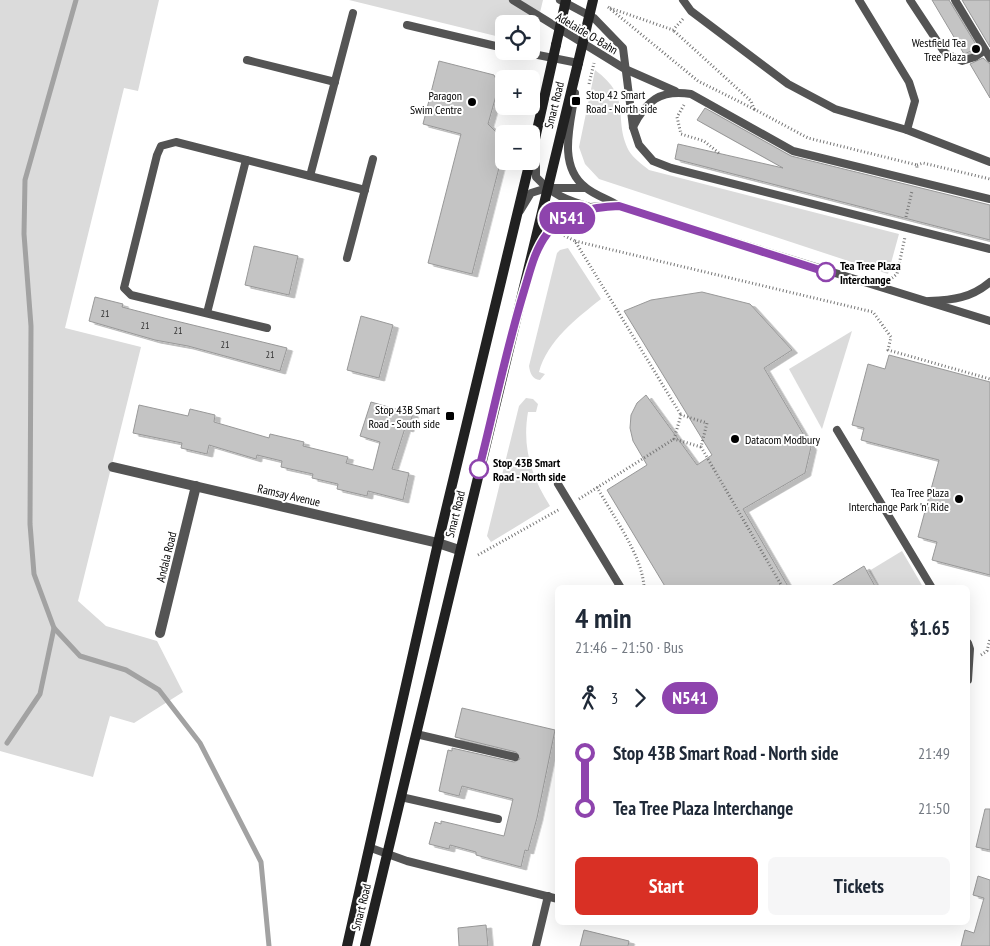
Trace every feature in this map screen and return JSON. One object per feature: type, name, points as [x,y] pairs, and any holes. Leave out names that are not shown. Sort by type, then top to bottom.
[{"type":"main road","name":"Smart Road","points":[[538,125],[566,0]]},
{"type":"main road","name":"Smart Road","points":[[365,946],[593,0]]},
{"type":"main road","name":"Smart Road","points":[[347,946],[371,848],[438,543],[528,170]]},
{"type":"street","name":"Ramsay Avenue","points":[[113,467],[438,543],[459,550]]},
{"type":"street","name":"Andala Road","points":[[160,633],[196,486]]},
{"type":"lane","name":"Adelaide O-Bahn","points":[[513,0],[625,69],[676,92]]},
{"type":"lane","name":"Adelaide O-Bahn","points":[[560,0],[594,18],[610,32],[623,48],[633,127]]},
{"type":"lane","points":[[683,0],[691,10],[788,84],[835,109],[907,130],[990,162]]},
{"type":"lane","points":[[859,0],[909,82],[915,101],[907,130]]},
{"type":"lane","points":[[910,0],[940,46],[950,56],[962,61],[975,57],[985,50]]},
{"type":"lane","points":[[954,0],[990,58]]},
{"type":"lane","points":[[310,176],[353,13]]},
{"type":"lane","points":[[407,25],[495,46]]},
{"type":"lane","points":[[540,56],[578,63],[567,150],[572,172],[585,188],[619,206],[990,321]]},
{"type":"lane","points":[[247,60],[335,82]]},
{"type":"lane","points":[[990,199],[793,151],[691,94],[676,92],[655,98],[641,111],[633,127],[639,145],[653,161],[671,168],[990,249]]},
{"type":"lane","points":[[542,107],[536,147],[536,177],[560,198],[590,208]]},
{"type":"lane","points":[[267,328],[131,295],[124,288],[157,155],[162,146],[176,142],[364,190]]},
{"type":"lane","points":[[347,258],[373,159]]},
{"type":"lane","points":[[207,313],[246,160]]},
{"type":"lane","points":[[519,212],[531,193],[547,188],[585,188]]},
{"type":"lane","points":[[517,315],[536,254],[547,234],[564,219],[590,208],[619,206]]},
{"type":"lane","points":[[922,301],[950,300],[977,293],[990,282]]},
{"type":"lane","points":[[837,430],[930,585]]},
{"type":"lane","points":[[558,484],[619,585]]},
{"type":"lane","points":[[416,734],[515,757]]},
{"type":"lane","points":[[401,797],[498,819]]},
{"type":"lane","points":[[371,848],[387,855],[555,898]]},
{"type":"lane","points":[[536,946],[548,896]]},
{"type":"path","points":[[608,7],[673,30],[751,101],[754,109],[698,80],[608,7]]},
{"type":"path","points":[[673,30],[691,10]]},
{"type":"path","points":[[685,104],[677,117],[681,134],[704,141],[720,154]]},
{"type":"path","points":[[917,165],[923,163],[990,179]]},
{"type":"path","points":[[559,232],[575,241],[872,312],[891,337],[888,350],[990,379]]},
{"type":"path","points":[[575,241],[681,415],[708,422],[701,446]]},
{"type":"path","points":[[681,415],[674,439],[701,446],[781,585]]},
{"type":"path","points":[[597,487],[638,561],[643,574],[644,585]]},
{"type":"shaded area","points":[[0,0],[159,0],[138,91],[124,88],[65,328],[141,347],[78,601],[106,626],[157,641],[183,692],[134,723],[110,716],[93,777],[0,751]]},
{"type":"shaded area","points":[[349,0],[543,0],[539,15],[495,15],[495,36]]},
{"type":"shaded area","points":[[595,70],[607,80],[618,99],[624,139],[629,151],[649,170],[899,234],[888,274],[599,179],[585,164],[579,147]]},
{"type":"shaded area","points":[[568,248],[601,299],[573,322],[556,340],[543,361],[539,372],[545,374],[540,380],[532,375],[529,366],[557,253]]},
{"type":"shaded area","points":[[852,331],[822,429],[789,369]]},
{"type":"shaded area","points":[[526,398],[533,399],[538,404],[536,412],[528,412],[526,425],[527,449],[533,472],[550,506],[491,542],[487,536],[519,406]]},
{"type":"shaded area","points":[[902,551],[922,585],[878,585],[869,571]]},
{"type":"building","points":[[932,0],[949,0],[978,48],[964,54]]},
{"type":"building","points":[[962,0],[990,0],[990,47]]},
{"type":"building","points":[[983,58],[990,64],[990,98],[970,64]]},
{"type":"building","points":[[439,61],[494,75],[495,99],[488,124],[495,131],[495,170],[498,170],[472,274],[428,263],[461,134],[423,124]]},
{"type":"building","points":[[705,108],[791,156],[990,205],[990,240],[675,159],[678,144],[783,168],[697,120]]},
{"type":"building","points":[[254,246],[298,256],[289,295],[245,285]]},
{"type":"building","name":"Datacom Modbury","points":[[702,292],[750,304],[792,350],[764,368],[811,447],[805,473],[743,509],[787,585],[664,585],[607,490],[647,465],[633,441],[630,428],[631,415],[637,403],[646,395],[697,465],[712,455],[624,311],[651,300]]},
{"type":"building","points":[[95,297],[123,304],[122,307],[287,348],[280,371],[188,346],[155,340],[89,321]]},
{"type":"building","points":[[361,316],[393,325],[379,378],[347,370]]},
{"type":"building","name":"Tea Tree Plaza Interchange Park 'n' Ride","points":[[889,355],[990,382],[990,575],[932,560],[937,542],[918,537],[939,460],[861,440],[864,428],[852,425],[868,364],[885,369]]},
{"type":"building","points":[[371,402],[413,414],[408,429],[405,428],[392,469],[409,473],[403,500],[368,491],[367,496],[337,489],[338,484],[312,478],[313,474],[281,467],[282,461],[257,455],[256,459],[209,445],[207,454],[181,448],[182,443],[133,433],[139,405],[188,416],[190,409],[215,415],[214,422],[269,438],[270,434],[304,442],[303,446],[348,457],[346,463],[373,470],[380,442],[360,436]]},
{"type":"building","points":[[864,566],[874,585],[833,585]]},
{"type":"building","points":[[462,708],[555,730],[537,818],[528,851],[525,850],[521,867],[476,855],[476,852],[450,845],[449,849],[429,844],[435,822],[441,824],[441,821],[504,836],[513,799],[462,786],[459,796],[439,791],[448,750],[452,751],[452,748],[514,762],[520,759],[516,752],[455,737]]},
{"type":"building","points":[[985,809],[990,809],[990,850],[976,847]]},
{"type":"building","points":[[978,876],[990,880],[990,946],[961,946],[965,930],[974,933],[984,898],[973,895]]},
{"type":"building","points":[[486,925],[488,946],[459,946],[458,928]]},
{"type":"building","points":[[584,930],[629,941],[628,946],[580,946]]},
{"type":"waterway","points":[[76,0],[25,180],[24,234],[31,326],[30,524],[34,574],[54,628],[80,656],[126,670],[159,690],[200,743],[261,862],[269,946]]},
{"type":"waterway","points":[[7,743],[40,694],[54,628]]},
{"type":"bus line","name":"N541","points":[[479,469],[517,315],[536,254],[547,234],[564,219],[590,208],[619,206],[826,272]]},
{"type":"place","name":"Westfield Tea Tree Plaza","points":[[976,49]]},
{"type":"place","name":"Stop 42 Smart Road - North side","points":[[576,101]]},
{"type":"place","name":"Paragon Swim Centre","points":[[472,102]]},
{"type":"place","name":"Tea Tree Plaza Interchange","points":[[826,272]]},
{"type":"place","name":"Stop 43B Smart Road - South side","points":[[450,416]]},
{"type":"place","name":"Datacom Modbury","points":[[735,439]]},
{"type":"place","name":"Stop 43B Smart Road - North side","points":[[479,469]]},
{"type":"place","name":"Tea Tree Plaza Interchange Park 'n' Ride","points":[[959,499]]}]
